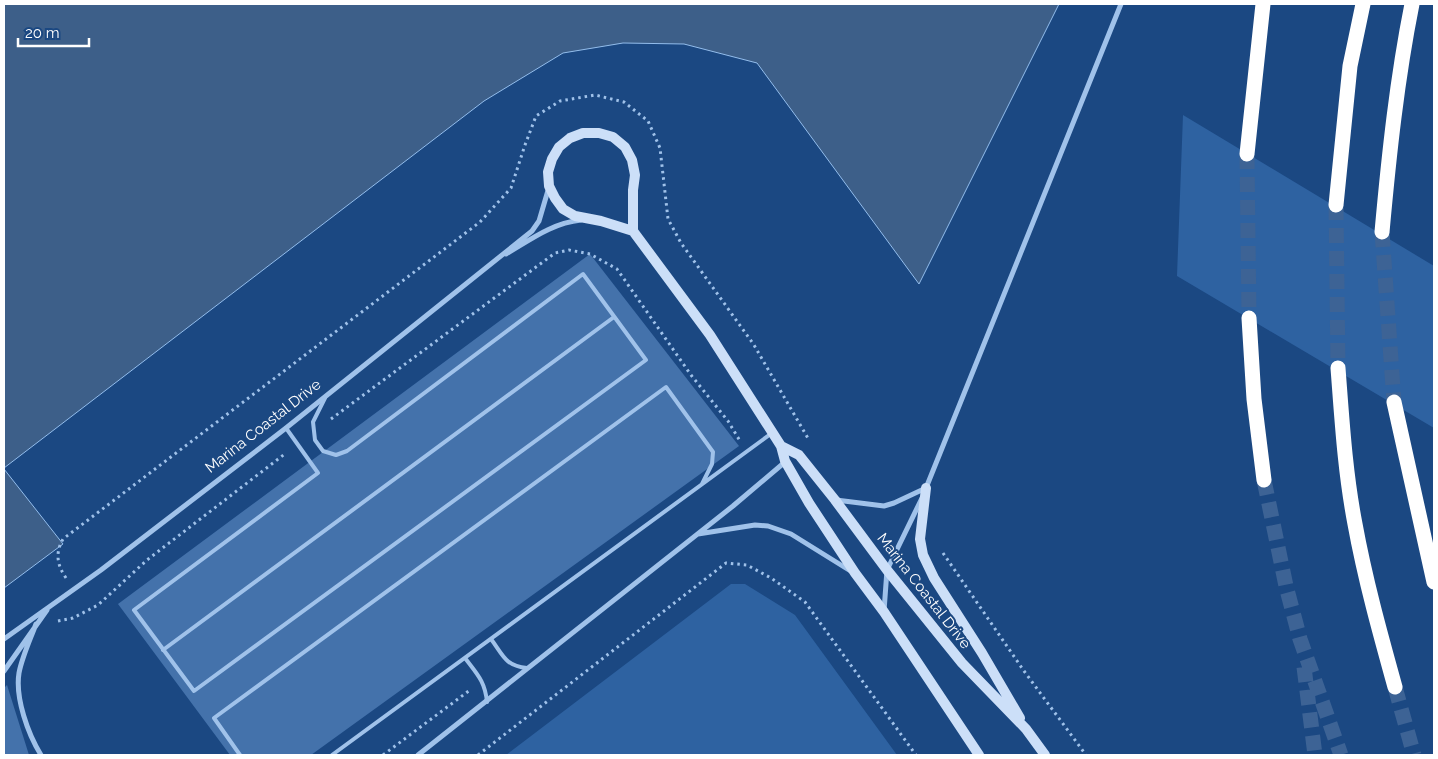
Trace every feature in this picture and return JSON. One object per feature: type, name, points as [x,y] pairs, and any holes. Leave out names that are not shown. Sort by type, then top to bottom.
[{"type":"highway","points":[[1248,154],[1263,4]]},
{"type":"highway","points":[[1336,205],[1350,66],[1364,4]]},
{"type":"highway","points":[[1382,232],[1402,54],[1412,4]]},
{"type":"highway","points":[[1249,318],[1254,399],[1264,480]]},
{"type":"highway","points":[[1338,368],[1344,442],[1354,523],[1395,687]]},
{"type":"highway","points":[[1394,402],[1434,582]]},
{"type":"street","points":[[884,612],[887,570],[926,488],[1121,4]]},
{"type":"street","name":"Marina Coastal Drive","points":[[4,639],[102,570],[286,428],[535,226],[549,186],[548,172],[552,159],[559,147],[570,138],[584,133],[598,132],[613,138],[625,147],[632,160],[636,175],[633,190],[633,231]]},
{"type":"street","name":"Marina Coastal Drive","points":[[549,186],[563,209],[575,216],[588,220]]},
{"type":"street","name":"Marina Coastal Drive","points":[[488,265],[553,226],[570,221],[601,221],[633,231],[710,335],[781,446],[785,461],[809,503],[855,573],[884,612],[978,755]]},
{"type":"street","name":"Marina Coastal Drive","points":[[781,446],[799,455],[836,500],[887,570],[962,663],[1026,729],[1044,755]]},
{"type":"street","name":"Marina Coastal Drive","points":[[418,755],[733,506],[785,461]]},
{"type":"street","points":[[836,500],[884,506],[926,488]]},
{"type":"street","points":[[926,488],[920,539],[924,555],[934,578],[982,653],[1026,729]]},
{"type":"street","name":"Marina Coastal Drive","points":[[697,534],[755,525],[768,526],[791,534],[855,573]]},
{"type":"street","name":"Marina Coastal Drive","points":[[4,671],[52,604]]},
{"type":"street","name":"Marina Coastal Drive","points":[[36,624],[19,672],[18,691],[32,740],[41,755]]},
{"type":"lane","points":[[286,428],[318,473],[134,610],[194,691],[646,360],[583,274],[347,451],[336,455],[323,451],[315,440],[313,422],[326,396]]},
{"type":"lane","points":[[163,650],[614,317]]},
{"type":"lane","points":[[240,755],[214,718],[666,386],[713,452],[710,469],[702,484]]},
{"type":"lane","points":[[332,755],[772,433]]},
{"type":"lane","points":[[491,639],[508,662],[515,667],[529,668]]},
{"type":"lane","points":[[465,658],[486,688],[487,702]]},
{"type":"path","points":[[74,589],[63,574],[58,562],[57,551],[63,539],[480,222],[511,188],[536,116],[560,101],[595,95],[624,102],[648,121],[660,148],[668,219],[681,244],[754,345],[813,447]]},
{"type":"path","points":[[314,432],[555,253],[569,250],[590,254],[617,269],[691,375],[748,451]]},
{"type":"path","points":[[40,619],[64,621],[84,614],[98,605],[147,560],[297,445]]},
{"type":"path","points":[[920,539],[926,537],[936,541],[953,569],[1024,671],[1086,755]]},
{"type":"path","points":[[478,755],[726,564],[747,565],[771,578],[805,602],[916,755]]},
{"type":"shaded area","points":[[4,4],[1059,4],[919,284],[757,63],[684,44],[623,43],[563,53],[484,101],[4,468]]},
{"type":"shaded area","points":[[1183,115],[1434,266],[1434,428],[1177,276]]},
{"type":"shaded area","points":[[4,469],[63,544],[4,588]]},
{"type":"shaded area","points":[[731,584],[745,584],[795,615],[897,755],[506,755]]},
{"type":"building","points":[[590,254],[739,446],[311,755],[230,755],[118,604]]},
{"type":"building","points":[[7,685],[29,755],[4,755],[4,688]]},
{"type":"tunnel","points":[[1247,154],[1249,318]]},
{"type":"tunnel","points":[[1336,205],[1338,368]]},
{"type":"tunnel","points":[[1382,232],[1394,402]]},
{"type":"tunnel","points":[[1264,480],[1286,586],[1300,639],[1341,755]]},
{"type":"tunnel","points":[[1304,667],[1315,755]]},
{"type":"tunnel","points":[[1395,687],[1414,755]]}]
